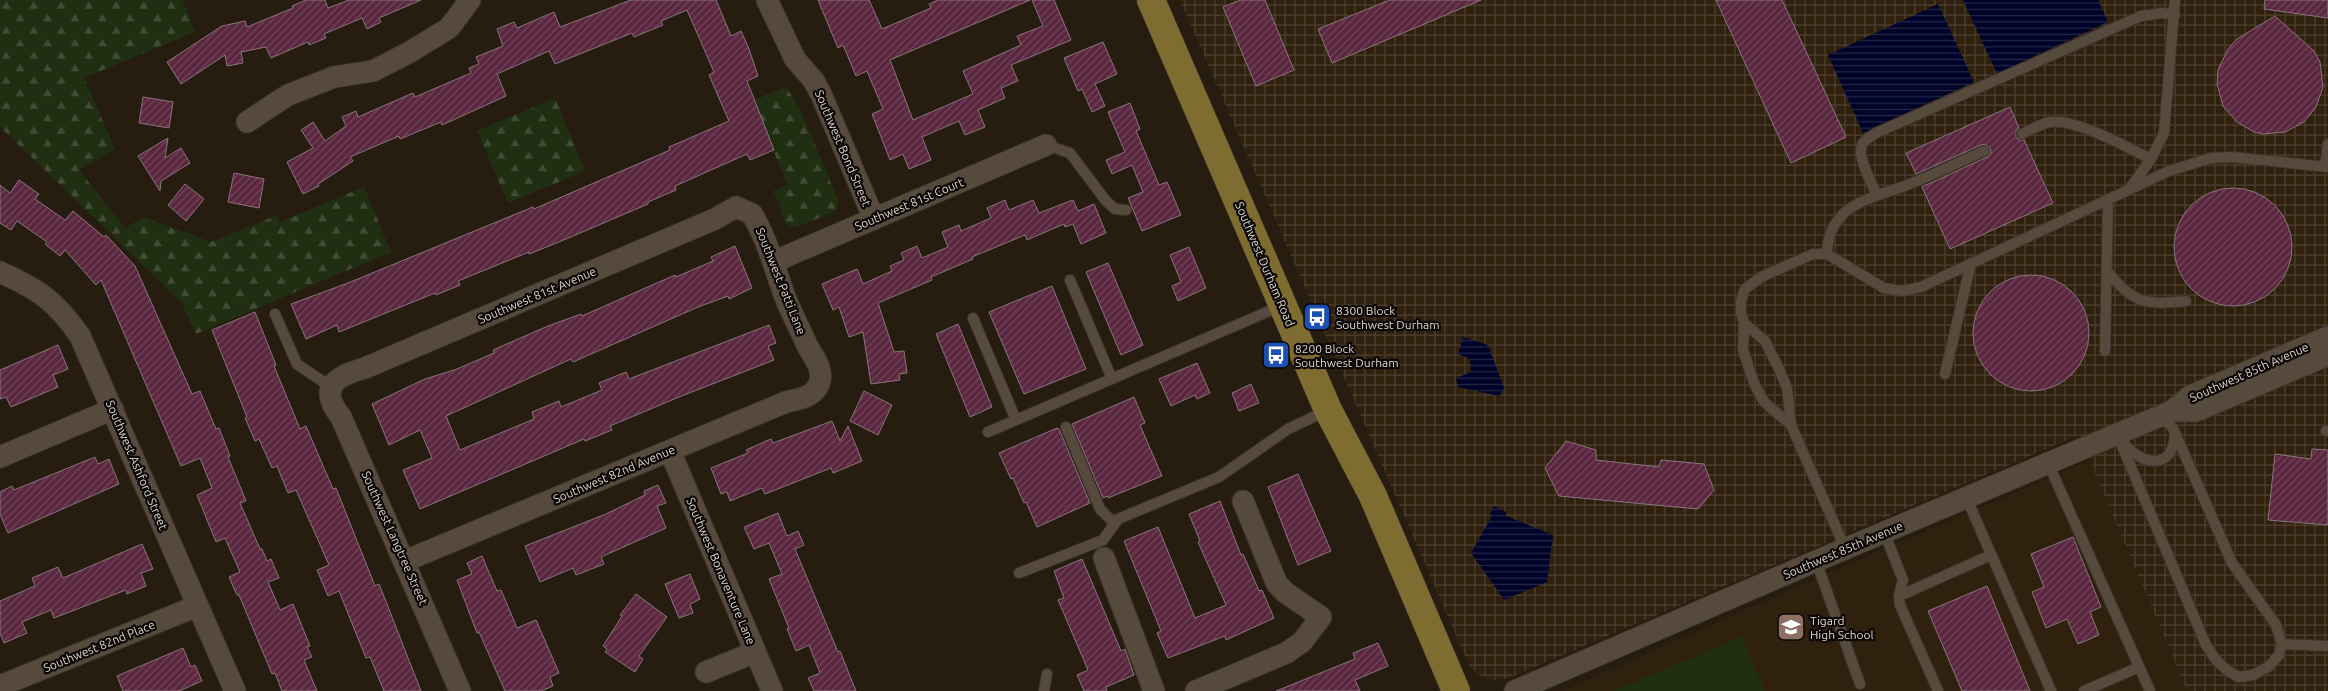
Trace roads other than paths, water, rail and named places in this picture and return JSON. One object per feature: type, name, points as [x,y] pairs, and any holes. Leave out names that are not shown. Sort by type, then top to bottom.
[{"type":"main road","name":"Southwest Durham Road","points":[[1151,0],[1328,410],[1373,496],[1456,691]]},
{"type":"street","points":[[247,122],[288,95],[334,77],[373,71],[410,52],[449,28],[470,0]]},
{"type":"street","name":"Southwest Bond Street","points":[[768,0],[795,59],[814,81],[821,94],[874,219]]},
{"type":"street","name":"Southwest 81st Court","points":[[773,262],[1046,146]]},
{"type":"street","name":"Southwest 81st Avenue","points":[[331,387],[336,379],[347,373],[365,368],[706,223],[727,211],[736,208],[746,210]]},
{"type":"street","name":"Southwest Patti Lane","points":[[746,210],[752,214],[758,223],[790,308],[809,349],[818,362],[821,374],[819,384]]},
{"type":"street","name":"Southwest Ashford Street","points":[[0,272],[31,287],[50,299],[80,336],[235,691]]},
{"type":"street","name":"Southwest 85th Avenue","points":[[1515,691],[1845,548],[2172,411],[2190,396],[2328,337]]},
{"type":"street","name":"Southwest 85th Avenue","points":[[2172,411],[2196,412],[2328,355]]},
{"type":"street","name":"Southwest 82nd Avenue","points":[[405,561],[786,402],[805,397],[814,392],[819,384]]},
{"type":"street","name":"Southwest Langtree Street","points":[[331,387],[329,396],[333,406],[341,417],[460,691]]},
{"type":"street","points":[[0,457],[113,409]]},
{"type":"street","name":"Southwest Bonaventure Lane","points":[[670,451],[772,691]]},
{"type":"street","points":[[1196,691],[1286,653],[1302,642],[1321,617],[1282,590],[1276,581],[1243,501]]},
{"type":"street","points":[[1104,558],[1154,691]]},
{"type":"street","name":"Southwest 82nd Place","points":[[0,686],[197,606]]},
{"type":"street","points":[[706,672],[755,652]]},
{"type":"lane","points":[[2128,190],[2152,160],[2164,133],[2175,0]]},
{"type":"lane","points":[[1877,195],[1862,159],[1861,149],[1863,143],[1876,133],[2141,16],[2162,13],[2174,15]]},
{"type":"lane","points":[[2022,134],[2050,122],[2063,123],[2103,136],[2152,160]]},
{"type":"lane","points":[[1791,425],[1764,402],[1754,383],[1743,350],[1744,323],[1740,301],[1745,289],[1761,277],[1812,254],[1827,254],[1884,288],[1902,291],[1921,286],[2169,171],[2211,158],[2232,157],[2327,167],[2328,144]]},
{"type":"lane","points":[[1046,146],[1070,153],[1106,201],[1115,208],[1126,210]]},
{"type":"lane","points":[[1827,254],[1827,243],[1835,226],[1845,212],[1877,195],[1906,186],[1984,151]]},
{"type":"lane","points":[[2105,351],[2108,199]]},
{"type":"lane","points":[[1945,374],[1970,263]]},
{"type":"lane","points":[[2107,271],[2121,289],[2135,298],[2158,304],[2186,302]]},
{"type":"lane","points":[[1070,280],[1112,379]]},
{"type":"lane","points":[[988,432],[1283,305]]},
{"type":"lane","points":[[275,314],[297,364],[331,387]]},
{"type":"lane","points":[[973,318],[1016,420]]},
{"type":"lane","points":[[1744,323],[1765,340],[1780,371],[1787,388],[1791,425],[1845,548]]},
{"type":"lane","points":[[1019,573],[1103,540],[1113,522],[1219,477],[1288,428],[1328,410]]},
{"type":"lane","points":[[2117,434],[2196,624],[2216,660],[2228,671],[2239,677],[2253,675],[2268,667],[2279,655],[2282,644],[2276,625],[2232,563],[2175,433],[2168,423],[2162,419],[2152,419]]},
{"type":"lane","points":[[1066,427],[1100,509],[1113,522]]},
{"type":"lane","points":[[2117,434],[2129,450],[2152,462],[2162,460],[2172,452],[2175,433]]},
{"type":"lane","points":[[2048,463],[2150,691]]},
{"type":"lane","points":[[1966,498],[2051,691]]},
{"type":"lane","points":[[1884,532],[1903,580],[1899,596],[1900,605],[1938,691]]},
{"type":"lane","points":[[1899,596],[1991,555]]},
{"type":"lane","points":[[1816,561],[1860,684]]},
{"type":"lane","points":[[2282,644],[2328,646]]},
{"type":"lane","points":[[2084,691],[2139,667]]},
{"type":"lane","points":[[1044,691],[1047,674]]},
{"type":"water","points":[[1963,0],[2098,0],[2108,22],[1997,74]]},
{"type":"water","points":[[1938,4],[1974,82],[1863,133],[1828,55]]},
{"type":"water","points":[[1463,337],[1488,345],[1504,388],[1499,396],[1458,387],[1456,378],[1471,372],[1470,359],[1458,354]]},
{"type":"water","points":[[1494,506],[1506,512],[1506,516],[1553,535],[1547,582],[1504,600],[1471,553],[1492,516],[1490,514]]},
{"type":"place","name":"8300 Block Southwest Durham","points":[[1317,317]]},
{"type":"place","name":"8200 Block Southwest Durham","points":[[1276,355]]},
{"type":"place","name":"Tigard High School","points":[[1791,627]]}]
